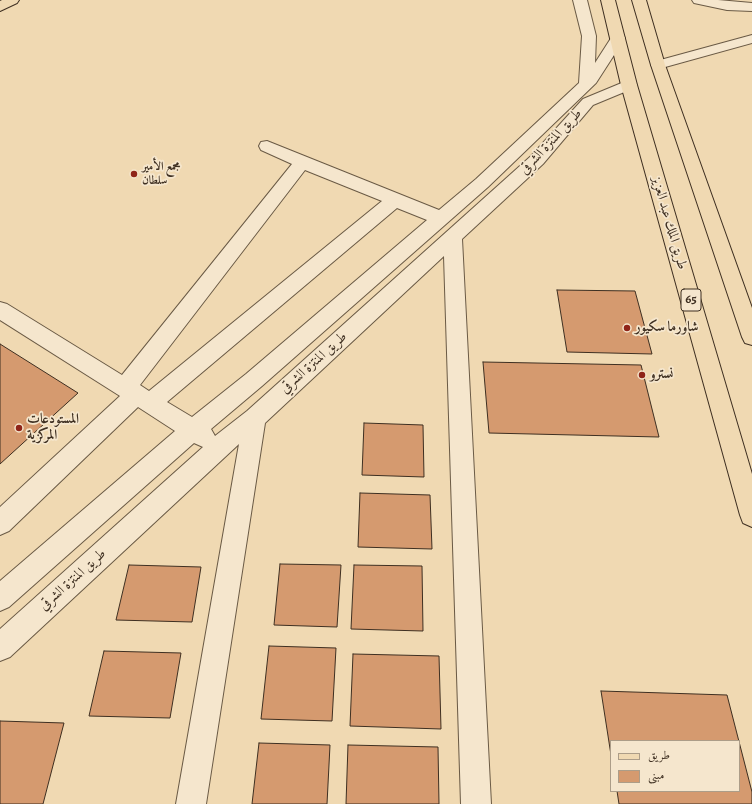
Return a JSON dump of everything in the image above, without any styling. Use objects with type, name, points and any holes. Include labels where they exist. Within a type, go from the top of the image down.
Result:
[{"type":"main road","points":[[0,7],[12,0]]},
{"type":"main road","name":"طريق الملك عبد العزيز","points":[[608,0],[630,85],[752,515]]},
{"type":"main road","points":[[639,0],[658,65],[752,337]]},
{"type":"street","points":[[580,0],[589,36],[586,85]]},
{"type":"street","points":[[699,0],[727,6],[752,7]]},
{"type":"street","points":[[0,598],[193,430],[447,228],[482,182],[591,80],[618,38]]},
{"type":"street","points":[[658,65],[752,39]]},
{"type":"street","name":"طريق المنتزة الشرقي","points":[[0,647],[219,446],[255,418],[447,228],[537,160],[588,102],[630,85]]},
{"type":"street","points":[[267,146],[395,200],[447,228]]},
{"type":"street","points":[[137,395],[302,162]]},
{"type":"street","points":[[0,523],[137,395],[395,200]]},
{"type":"street","points":[[447,228],[476,804]]},
{"type":"street","points":[[0,310],[219,446]]},
{"type":"street","points":[[191,804],[255,418]]},
{"type":"building","points":[[557,290],[635,291],[652,354],[567,352]]},
{"type":"building","name":"المستودعات المركزية","points":[[0,344],[78,393],[0,464]]},
{"type":"building","points":[[483,362],[641,365],[659,437],[489,433]]},
{"type":"building","points":[[364,423],[423,425],[424,477],[362,475]]},
{"type":"building","points":[[360,493],[430,495],[432,549],[358,547]]},
{"type":"building","points":[[280,564],[341,565],[337,627],[274,625]]},
{"type":"building","points":[[129,565],[201,567],[192,622],[116,620]]},
{"type":"building","points":[[354,565],[422,566],[423,631],[351,629]]},
{"type":"building","points":[[269,646],[336,648],[332,721],[261,719]]},
{"type":"building","points":[[104,651],[181,653],[170,718],[89,716]]},
{"type":"building","points":[[353,654],[439,656],[441,729],[350,726]]},
{"type":"building","points":[[601,691],[727,695],[739,740],[610,740],[610,749]]},
{"type":"building","points":[[0,721],[64,723],[43,804],[0,804]]},
{"type":"building","points":[[259,743],[330,745],[327,804],[252,804]]},
{"type":"building","points":[[348,745],[438,747],[439,804],[346,804]]},
{"type":"building","points":[[740,746],[752,792],[752,804],[619,804],[617,792],[740,792]]},
{"type":"place","name":"مجمع الأمير سلطان","points":[[134,174]]},
{"type":"place","name":"شاورما سكيور","points":[[627,328]]},
{"type":"place","name":"نسترو","points":[[642,375]]},
{"type":"place","name":"المستودعات المركزية","points":[[19,428]]}]
